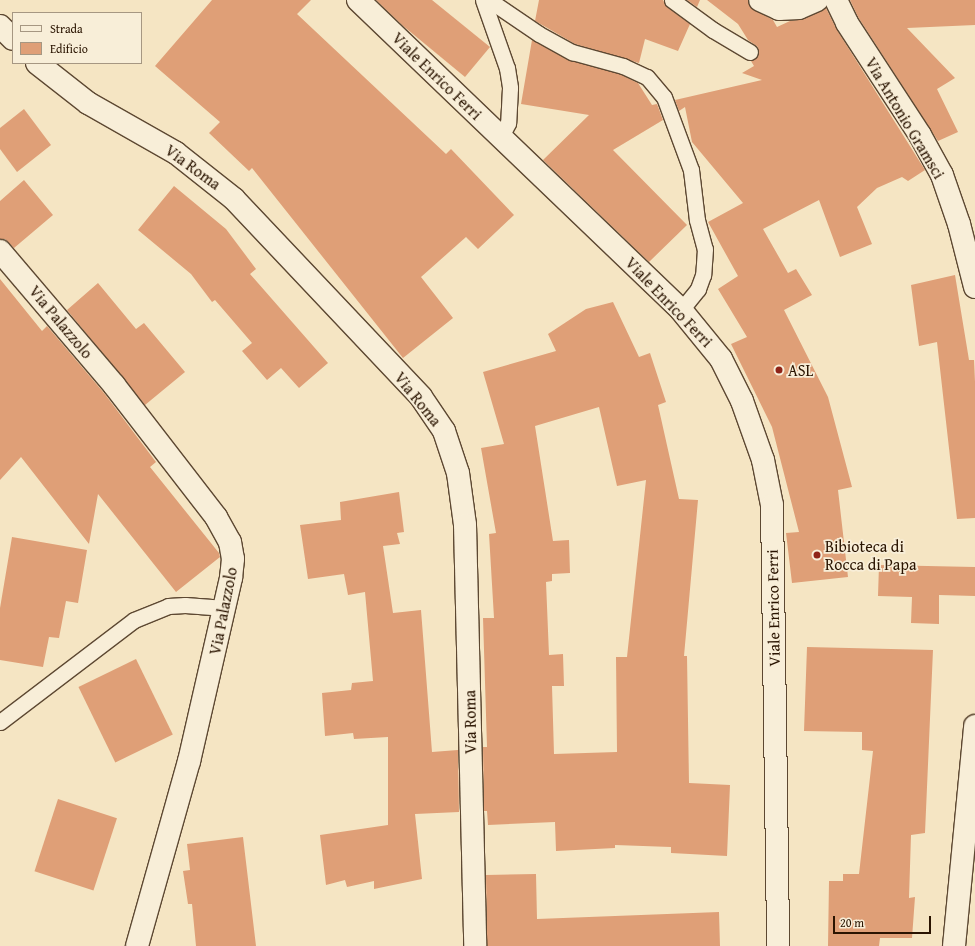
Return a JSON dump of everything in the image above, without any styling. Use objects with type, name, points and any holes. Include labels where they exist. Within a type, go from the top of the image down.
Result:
[{"type":"street","name":"Viale Enrico Ferri","points":[[358,0],[681,310],[710,343],[732,380],[763,460],[770,493],[778,946]]},
{"type":"street","points":[[760,0],[779,9],[799,8],[817,0]]},
{"type":"street","name":"Via Antonio Gramsci","points":[[836,0],[847,23],[920,135],[942,175],[961,231],[975,287]]},
{"type":"street","points":[[0,26],[12,38]]},
{"type":"street","name":"Via Roma","points":[[38,64],[88,103],[176,153],[234,199],[421,397],[444,431],[458,473],[465,526],[475,946]]},
{"type":"street","name":"Via Palazzolo","points":[[0,251],[114,385],[225,530],[230,542],[233,559],[225,608],[190,760],[137,946]]},
{"type":"street","points":[[954,946],[975,726]]},
{"type":"lane","points":[[483,0],[507,68],[510,88],[508,123],[501,137]]},
{"type":"lane","points":[[489,0],[539,34],[572,52],[623,66],[647,77],[664,97],[691,170],[697,220],[705,249],[703,275],[698,289],[681,310]]},
{"type":"lane","points":[[672,0],[713,30],[750,52]]},
{"type":"lane","points":[[0,722],[134,620],[168,606],[185,605],[225,608]]},
{"type":"building","points":[[212,0],[311,0],[297,14],[446,154],[451,149],[514,215],[478,249],[466,237],[421,277],[453,318],[403,358],[252,168],[249,171],[209,133],[220,122],[155,66]]},
{"type":"building","points":[[376,0],[432,0],[490,47],[465,77],[402,25]]},
{"type":"building","points":[[539,0],[663,0],[667,7],[690,24],[678,51],[645,39],[639,63],[575,44],[535,21]]},
{"type":"building","points":[[687,0],[700,0],[697,7]]},
{"type":"building","points":[[707,0],[748,0],[750,7],[773,20],[777,27],[790,21],[804,19],[826,8],[837,30],[925,170],[908,181],[902,177],[877,188],[857,207],[872,244],[840,257],[819,200],[763,229],[788,273],[796,269],[812,295],[784,310],[828,397],[852,487],[838,490],[848,577],[792,583],[786,533],[799,532],[772,427],[731,344],[747,337],[718,289],[738,276],[708,222],[743,203],[692,142],[685,107],[679,111],[675,100],[762,80],[742,73],[754,66],[751,61],[758,56],[758,47],[748,40],[738,24]]},
{"type":"building","points":[[850,0],[975,0],[975,25],[907,28],[955,78],[937,89],[958,132],[938,141],[858,17]]},
{"type":"building","points":[[532,40],[568,60],[620,74],[638,83],[652,105],[657,104],[663,120],[613,150],[687,225],[649,262],[543,160],[589,115],[521,104]]},
{"type":"building","points":[[24,109],[51,145],[17,172],[0,149],[0,128]]},
{"type":"building","points":[[24,180],[53,215],[14,248],[5,239],[0,239],[0,201]]},
{"type":"building","points":[[174,186],[226,229],[256,269],[250,274],[328,363],[299,388],[281,368],[267,380],[242,351],[252,343],[215,300],[212,302],[191,274],[138,230]]},
{"type":"building","points":[[955,275],[969,360],[974,360],[975,382],[975,518],[957,519],[937,342],[919,346],[911,285]]},
{"type":"building","points":[[0,279],[42,331],[47,326],[104,393],[156,462],[150,467],[219,553],[220,557],[176,592],[98,494],[89,544],[21,457],[0,480]]},
{"type":"building","points":[[98,283],[136,329],[144,323],[185,372],[145,405],[67,310]]},
{"type":"building","points":[[613,302],[639,357],[650,353],[666,402],[658,405],[679,499],[698,500],[684,656],[687,656],[689,783],[730,785],[727,856],[671,853],[671,847],[615,845],[615,848],[556,851],[555,822],[488,825],[487,811],[484,811],[483,747],[487,747],[483,618],[494,618],[489,534],[496,533],[481,448],[504,444],[483,372],[556,351],[548,334],[586,309]],"holes":[[[599,407],[617,486],[646,480],[627,657],[616,657],[617,752],[554,754],[552,686],[564,686],[563,654],[549,655],[546,582],[552,581],[552,574],[570,573],[569,540],[553,541],[535,426]]]},
{"type":"building","points":[[399,492],[404,532],[397,533],[400,544],[383,546],[393,613],[421,610],[432,752],[458,750],[459,812],[415,814],[422,879],[374,889],[374,881],[347,887],[345,880],[326,885],[320,835],[388,825],[388,737],[354,739],[353,733],[325,736],[322,693],[351,690],[352,683],[373,681],[365,592],[348,595],[344,574],[308,579],[300,525],[341,520],[340,502]]},
{"type":"building","points":[[12,537],[87,550],[78,603],[66,601],[59,638],[49,637],[43,667],[0,660],[0,608]]},
{"type":"building","points":[[879,565],[975,567],[975,596],[939,595],[939,624],[911,623],[912,597],[878,596]]},
{"type":"building","points":[[807,647],[933,650],[925,833],[911,835],[909,898],[915,897],[912,938],[880,938],[879,946],[828,946],[829,881],[843,881],[843,874],[859,874],[873,751],[862,750],[862,732],[804,731]]},
{"type":"building","points":[[136,659],[173,734],[115,763],[78,687]]},
{"type":"building","points":[[58,799],[117,818],[93,890],[35,871]]},
{"type":"building","points":[[243,837],[256,946],[196,946],[192,904],[188,904],[183,871],[190,870],[187,844]]},
{"type":"building","points":[[536,874],[537,919],[719,912],[720,946],[487,946],[486,875]]},
{"type":"place","name":"ASL","points":[[779,370]]},
{"type":"place","name":"Bibioteca di Rocca di Papa","points":[[817,555]]}]
